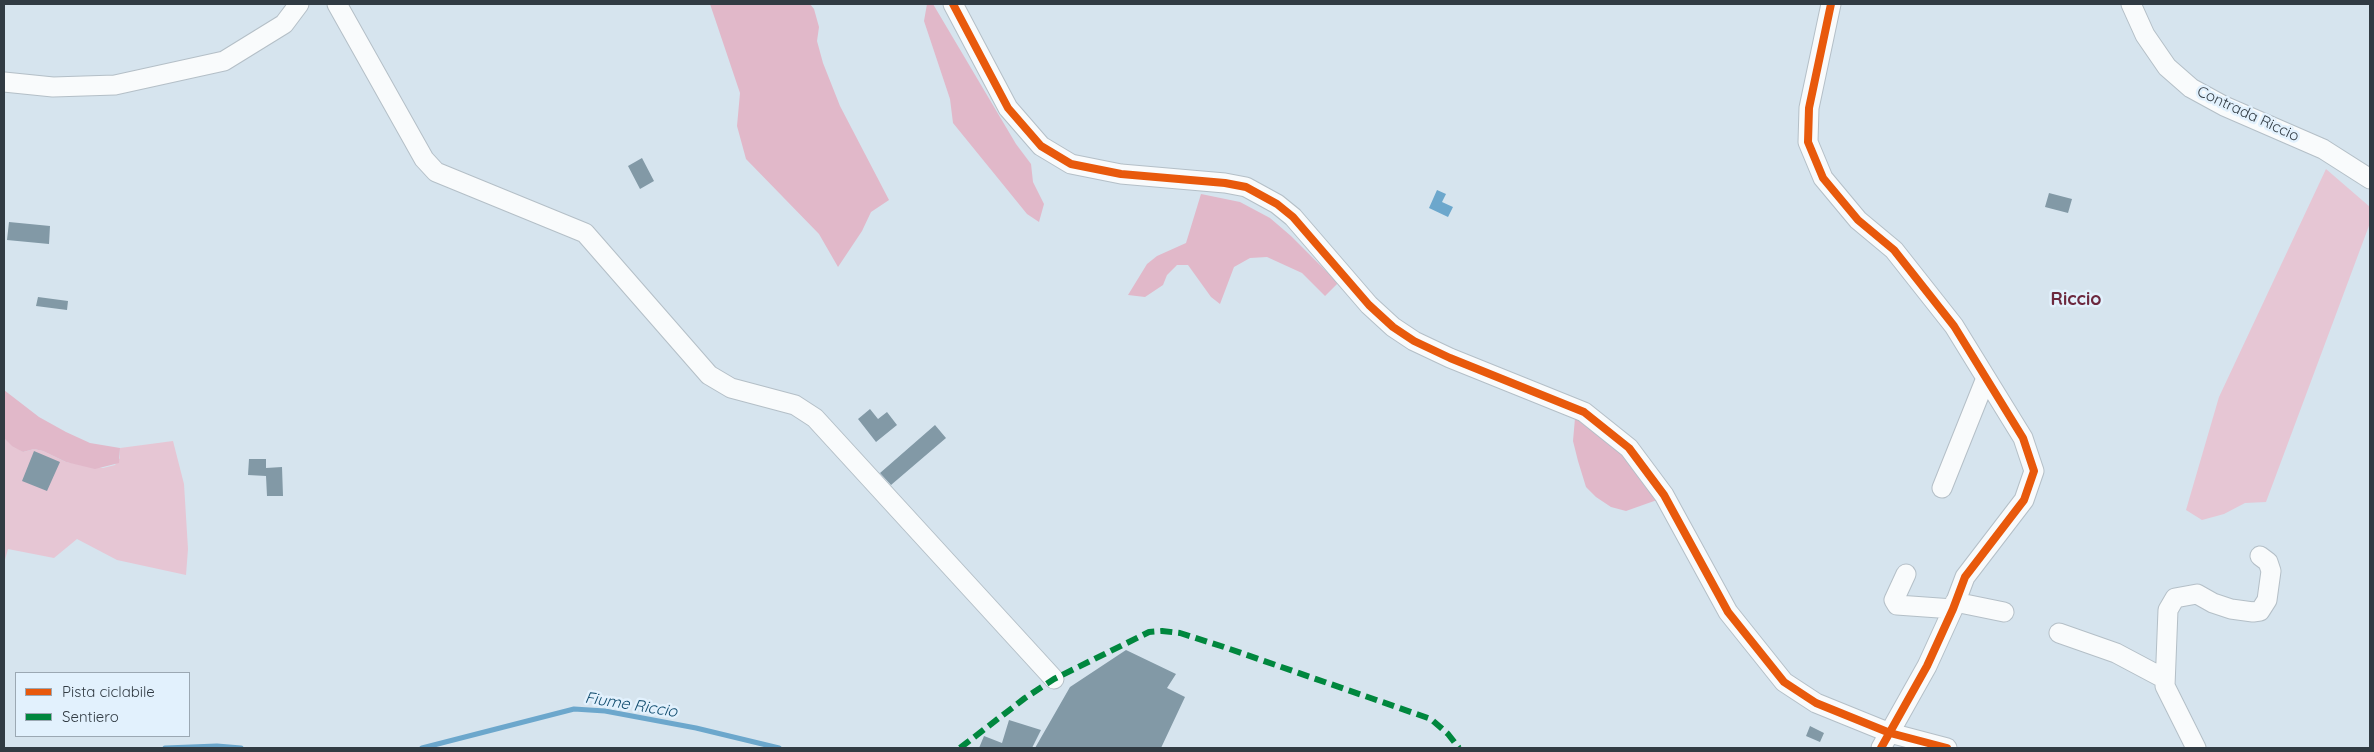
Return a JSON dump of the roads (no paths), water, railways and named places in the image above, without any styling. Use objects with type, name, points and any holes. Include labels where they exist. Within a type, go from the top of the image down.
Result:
[{"type":"street","points":[[4,82],[53,87],[115,85],[224,61],[284,24],[299,4]]},
{"type":"street","points":[[337,4],[424,158],[436,172],[585,233],[709,375],[731,388],[795,405],[815,418],[1054,679]]},
{"type":"street","points":[[953,4],[1008,108],[1040,146],[1071,164],[1121,174],[1225,183],[1246,187],[1278,204],[1293,217],[1369,305],[1393,327],[1414,341],[1450,358],[1584,412],[1629,448],[1664,495],[1728,612],[1784,682],[1816,703],[1886,741],[1947,748]]},
{"type":"street","points":[[1831,4],[1808,108],[1808,142],[1823,178],[1858,220],[1894,250],[1954,326],[2023,438],[2034,471],[2024,500],[1964,577],[1954,606],[1927,666],[1886,741]]},
{"type":"street","name":"Contrada Riccio","points":[[2131,4],[2145,35],[2167,67],[2191,88],[2224,106],[2323,149],[2370,179]]},
{"type":"street","points":[[1942,488],[1986,378]]},
{"type":"street","points":[[2196,748],[2164,686],[2168,610],[2175,598],[2197,594],[2213,603],[2231,609],[2260,611],[2267,600],[2271,571],[2268,562],[2260,556]]},
{"type":"street","points":[[1906,574],[1894,600],[1897,605],[1954,606],[2004,612]]},
{"type":"street","points":[[2058,633],[2116,653],[2165,678]]},
{"type":"water","points":[[1437,190],[1446,194],[1442,202],[1453,207],[1448,217],[1429,208]]},
{"type":"waterway","name":"Fiume Riccio","points":[[422,748],[574,709],[605,711],[696,728],[779,748]]},
{"type":"waterway","name":"Fiume Riccio","points":[[165,748],[217,746],[241,748]]},
{"type":"district","name":"Riccio","points":[[2076,300]]}]
